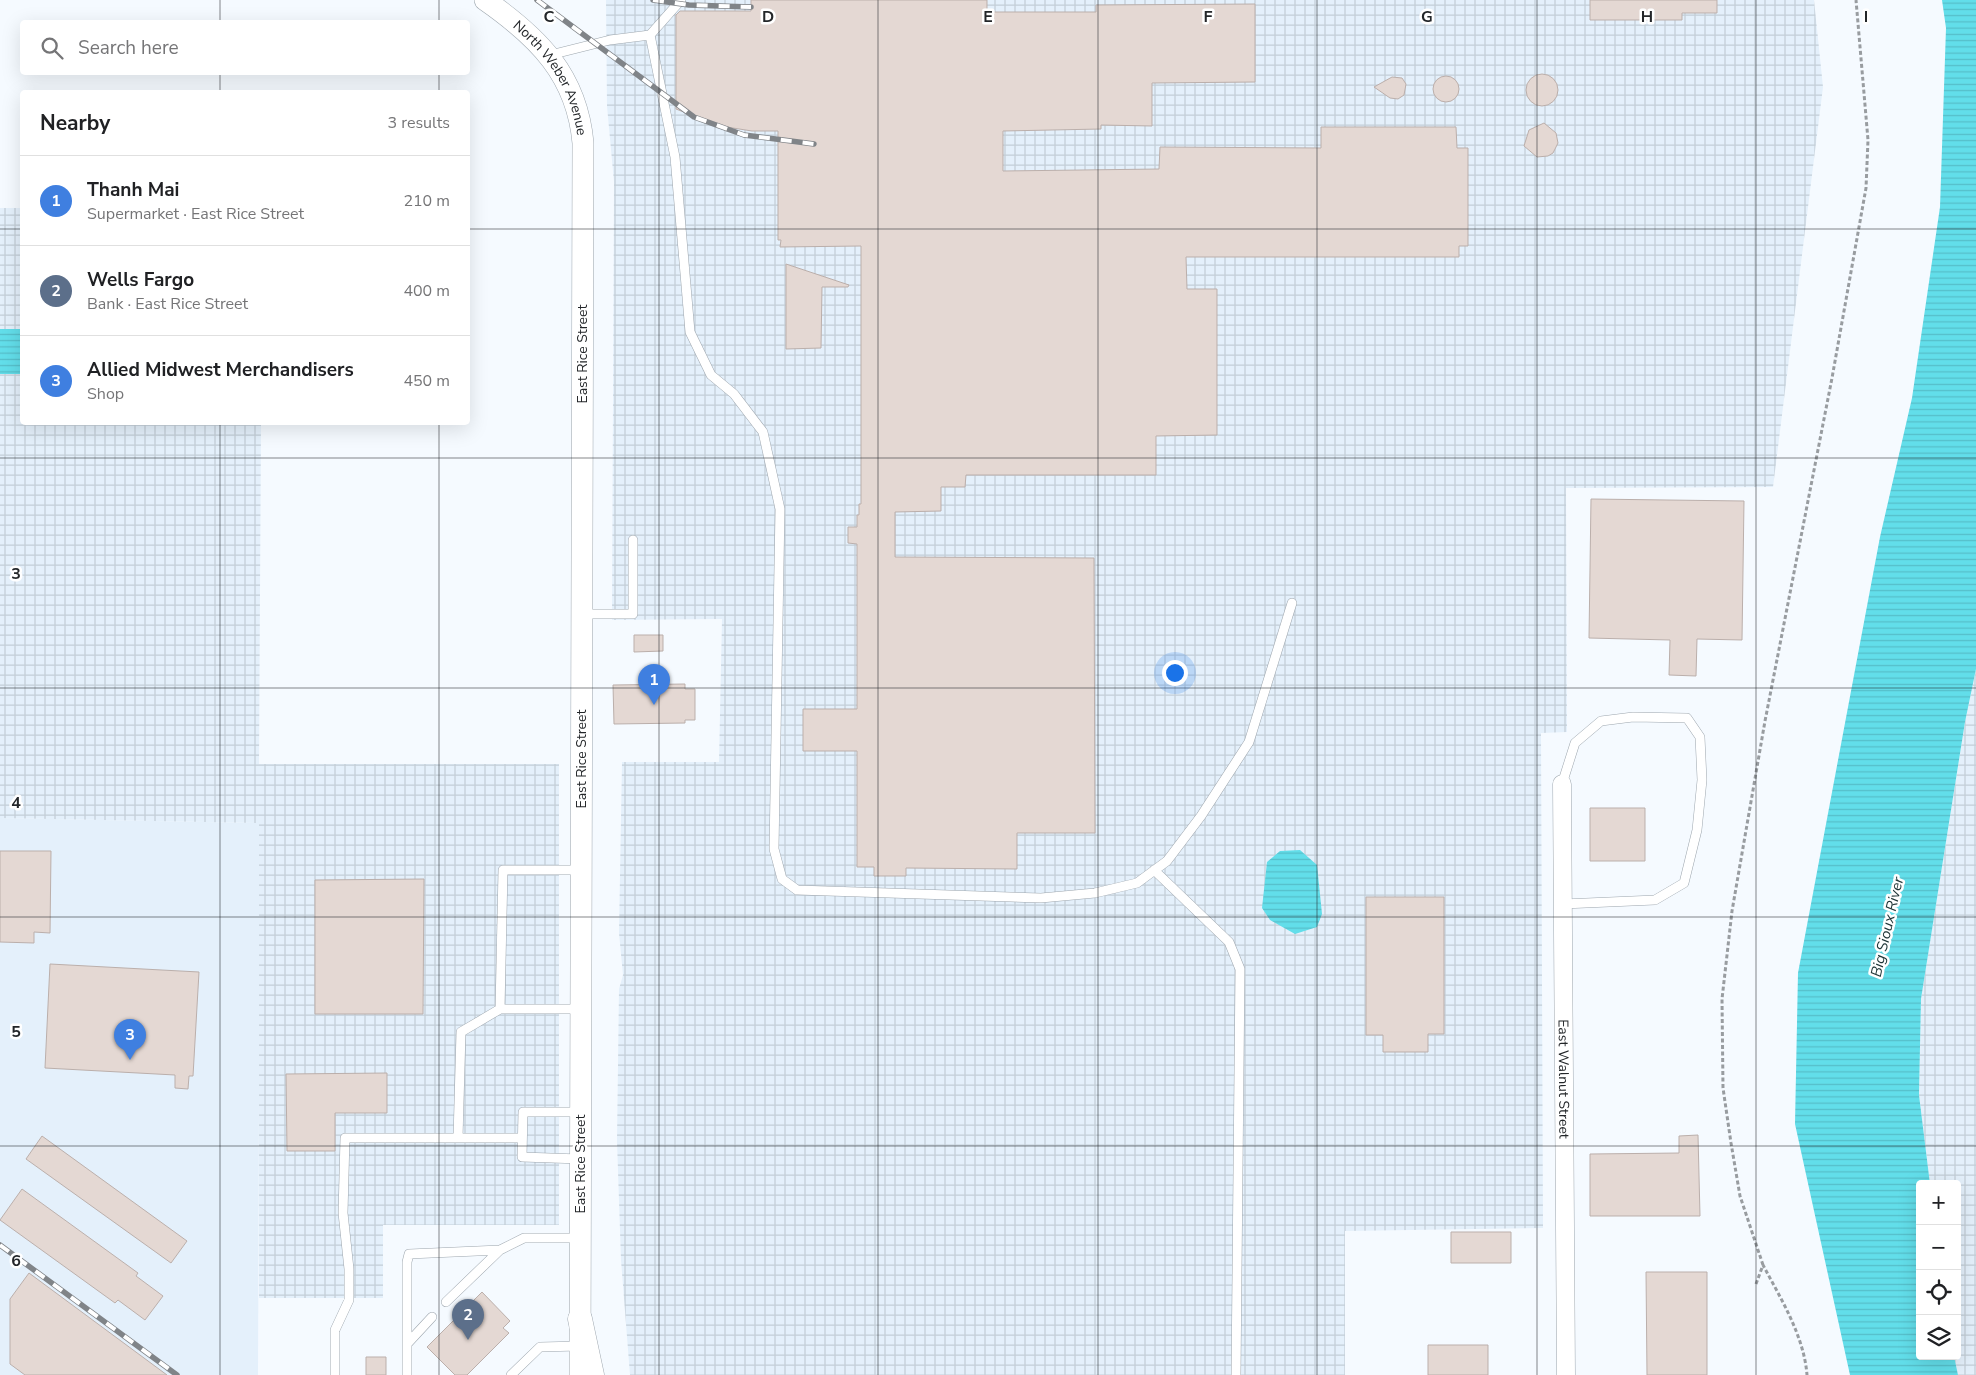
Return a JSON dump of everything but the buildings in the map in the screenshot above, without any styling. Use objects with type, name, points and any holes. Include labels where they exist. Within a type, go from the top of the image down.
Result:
[{"type":"main road","points":[[580,1319],[592,1375]]},
{"type":"street","name":"North Weber Avenue","points":[[485,0],[512,20],[550,55],[569,85],[576,104],[583,143]]},
{"type":"street","name":"East Rice Street","points":[[580,1375],[583,143]]},
{"type":"street","name":"East Walnut Street","points":[[1562,784],[1566,1375]]},
{"type":"lane","points":[[550,55],[610,40],[650,34],[681,0]]},
{"type":"lane","points":[[650,34],[675,157],[690,332],[711,375],[734,394],[763,432],[780,509],[773,790],[774,849],[782,879],[797,890],[1041,898],[1095,894],[1138,882],[1167,861],[1201,816],[1249,742],[1292,603]]},
{"type":"lane","points":[[581,614],[632,614],[633,540]]},
{"type":"lane","points":[[1562,784],[1575,743],[1601,721],[1633,717],[1686,718],[1700,738],[1702,780],[1698,830],[1684,882],[1656,900],[1563,904]]},
{"type":"lane","points":[[500,1009],[503,870],[581,870]]},
{"type":"lane","points":[[1154,870],[1229,942],[1240,969],[1236,1375]]},
{"type":"lane","points":[[458,1138],[461,1032],[500,1009],[580,1009]]},
{"type":"lane","points":[[580,1112],[523,1112],[522,1138],[522,1157],[580,1159]]},
{"type":"lane","points":[[335,1375],[335,1330],[349,1300],[349,1269],[343,1213],[345,1138],[522,1138]]},
{"type":"lane","points":[[446,1302],[500,1250],[524,1238],[580,1238]]},
{"type":"lane","points":[[407,1375],[407,1262],[409,1254],[500,1250]]},
{"type":"lane","points":[[407,1344],[432,1317]]},
{"type":"lane","points":[[511,1375],[540,1347],[580,1346]]},
{"type":"path","points":[[1807,1375],[1801,1344],[1785,1306],[1763,1265],[1740,1196],[1723,1088],[1722,999],[1732,911],[1765,721],[1865,197],[1869,166],[1868,140],[1856,0]]},
{"type":"path","points":[[1756,1284],[1763,1265]]},
{"type":"shaded area","points":[[606,0],[1814,0],[1823,87],[1773,487],[1566,488],[1567,732],[1541,733],[1543,1228],[1345,1231],[1345,1375],[630,1375],[621,1260],[617,1141],[619,989],[623,975],[619,933],[622,762],[719,762],[722,619],[612,620],[614,182],[607,106]]},
{"type":"shaded area","points":[[0,208],[20,208],[20,425],[261,425],[259,764],[559,764],[559,1225],[383,1225],[383,1298],[259,1298],[259,823],[0,818]]},
{"type":"shaded area","points":[[1976,669],[1976,1375],[1958,1375],[1955,1360],[1961,1360],[1961,1180],[1930,1180],[1919,1095],[1921,999],[1965,722]]},
{"type":"shaded area","points":[[0,818],[260,823],[258,1375],[0,1375]]},
{"type":"water","name":"Big Sioux River","points":[[1942,0],[1976,0],[1976,669],[1965,722],[1921,999],[1919,1095],[1930,1180],[1916,1180],[1916,1360],[1955,1360],[1958,1375],[1850,1375],[1795,1124],[1798,973],[1880,537],[1912,398],[1940,207],[1946,28]]},
{"type":"water","points":[[0,329],[20,329],[20,374],[0,374]]},
{"type":"water","points":[[1300,850],[1317,865],[1322,914],[1317,927],[1295,934],[1270,920],[1262,908],[1267,862],[1280,851]]},
{"type":"railway","points":[[537,0],[694,117],[744,135],[814,144]]},
{"type":"railway","points":[[653,0],[689,5],[751,7]]},
{"type":"railway","points":[[0,1245],[177,1375]]},
{"type":"place","name":"Thanh Mai","points":[[654,705]]},
{"type":"place","name":"Allied Midwest Merchandisers","points":[[130,1060]]},
{"type":"place","name":"Wells Fargo","points":[[468,1340]]}]
